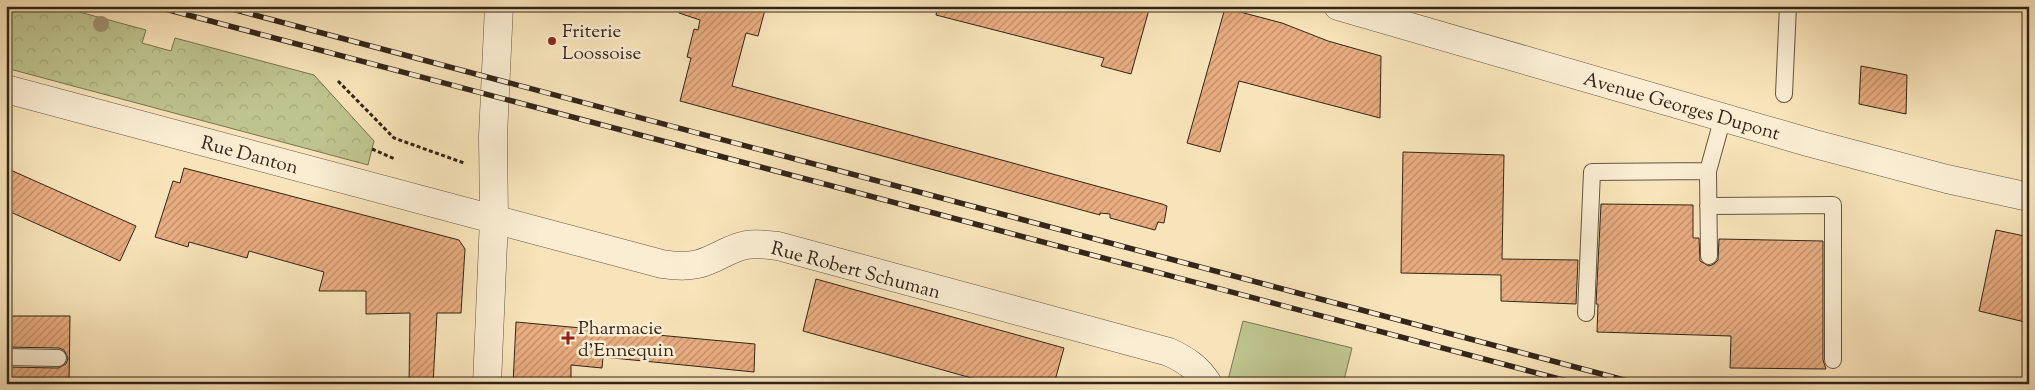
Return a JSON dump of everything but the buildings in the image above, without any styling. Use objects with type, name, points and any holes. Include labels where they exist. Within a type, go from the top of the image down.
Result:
[{"type":"street","points":[[487,384],[494,218],[493,136],[499,6]]},
{"type":"street","name":"Avenue Georges Dupont","points":[[1338,6],[1723,117],[1947,179],[2029,197]]},
{"type":"street","name":"Rue Danton","points":[[6,89],[494,218]]},
{"type":"street","name":"Rue Robert Schuman","points":[[494,218],[662,264],[681,267],[700,264],[746,245],[763,244],[778,246],[1169,352],[1197,369],[1208,384]]},
{"type":"lane","points":[[1784,94],[1788,6]]},
{"type":"lane","points":[[1708,256],[1708,171],[1723,117]]},
{"type":"lane","points":[[1586,313],[1592,172],[1708,171]]},
{"type":"lane","points":[[1708,206],[1832,205],[1833,360]]},
{"type":"lane","points":[[6,357],[58,358]]},
{"type":"path","points":[[338,81],[394,138],[494,177]]},
{"type":"green space","points":[[6,6],[57,6],[146,30],[142,43],[171,51],[175,38],[314,75],[374,141],[368,165],[6,68]]},
{"type":"green space","points":[[1243,321],[1352,348],[1343,384],[1247,384],[1228,380]]},
{"type":"railway","points":[[154,6],[1578,384]]},
{"type":"railway","points":[[221,6],[1639,384]]},
{"type":"place","name":"Friterie Loossoise","points":[[552,41]]},
{"type":"place","name":"Pharmacie d'Ennequin","points":[[568,338]]}]
